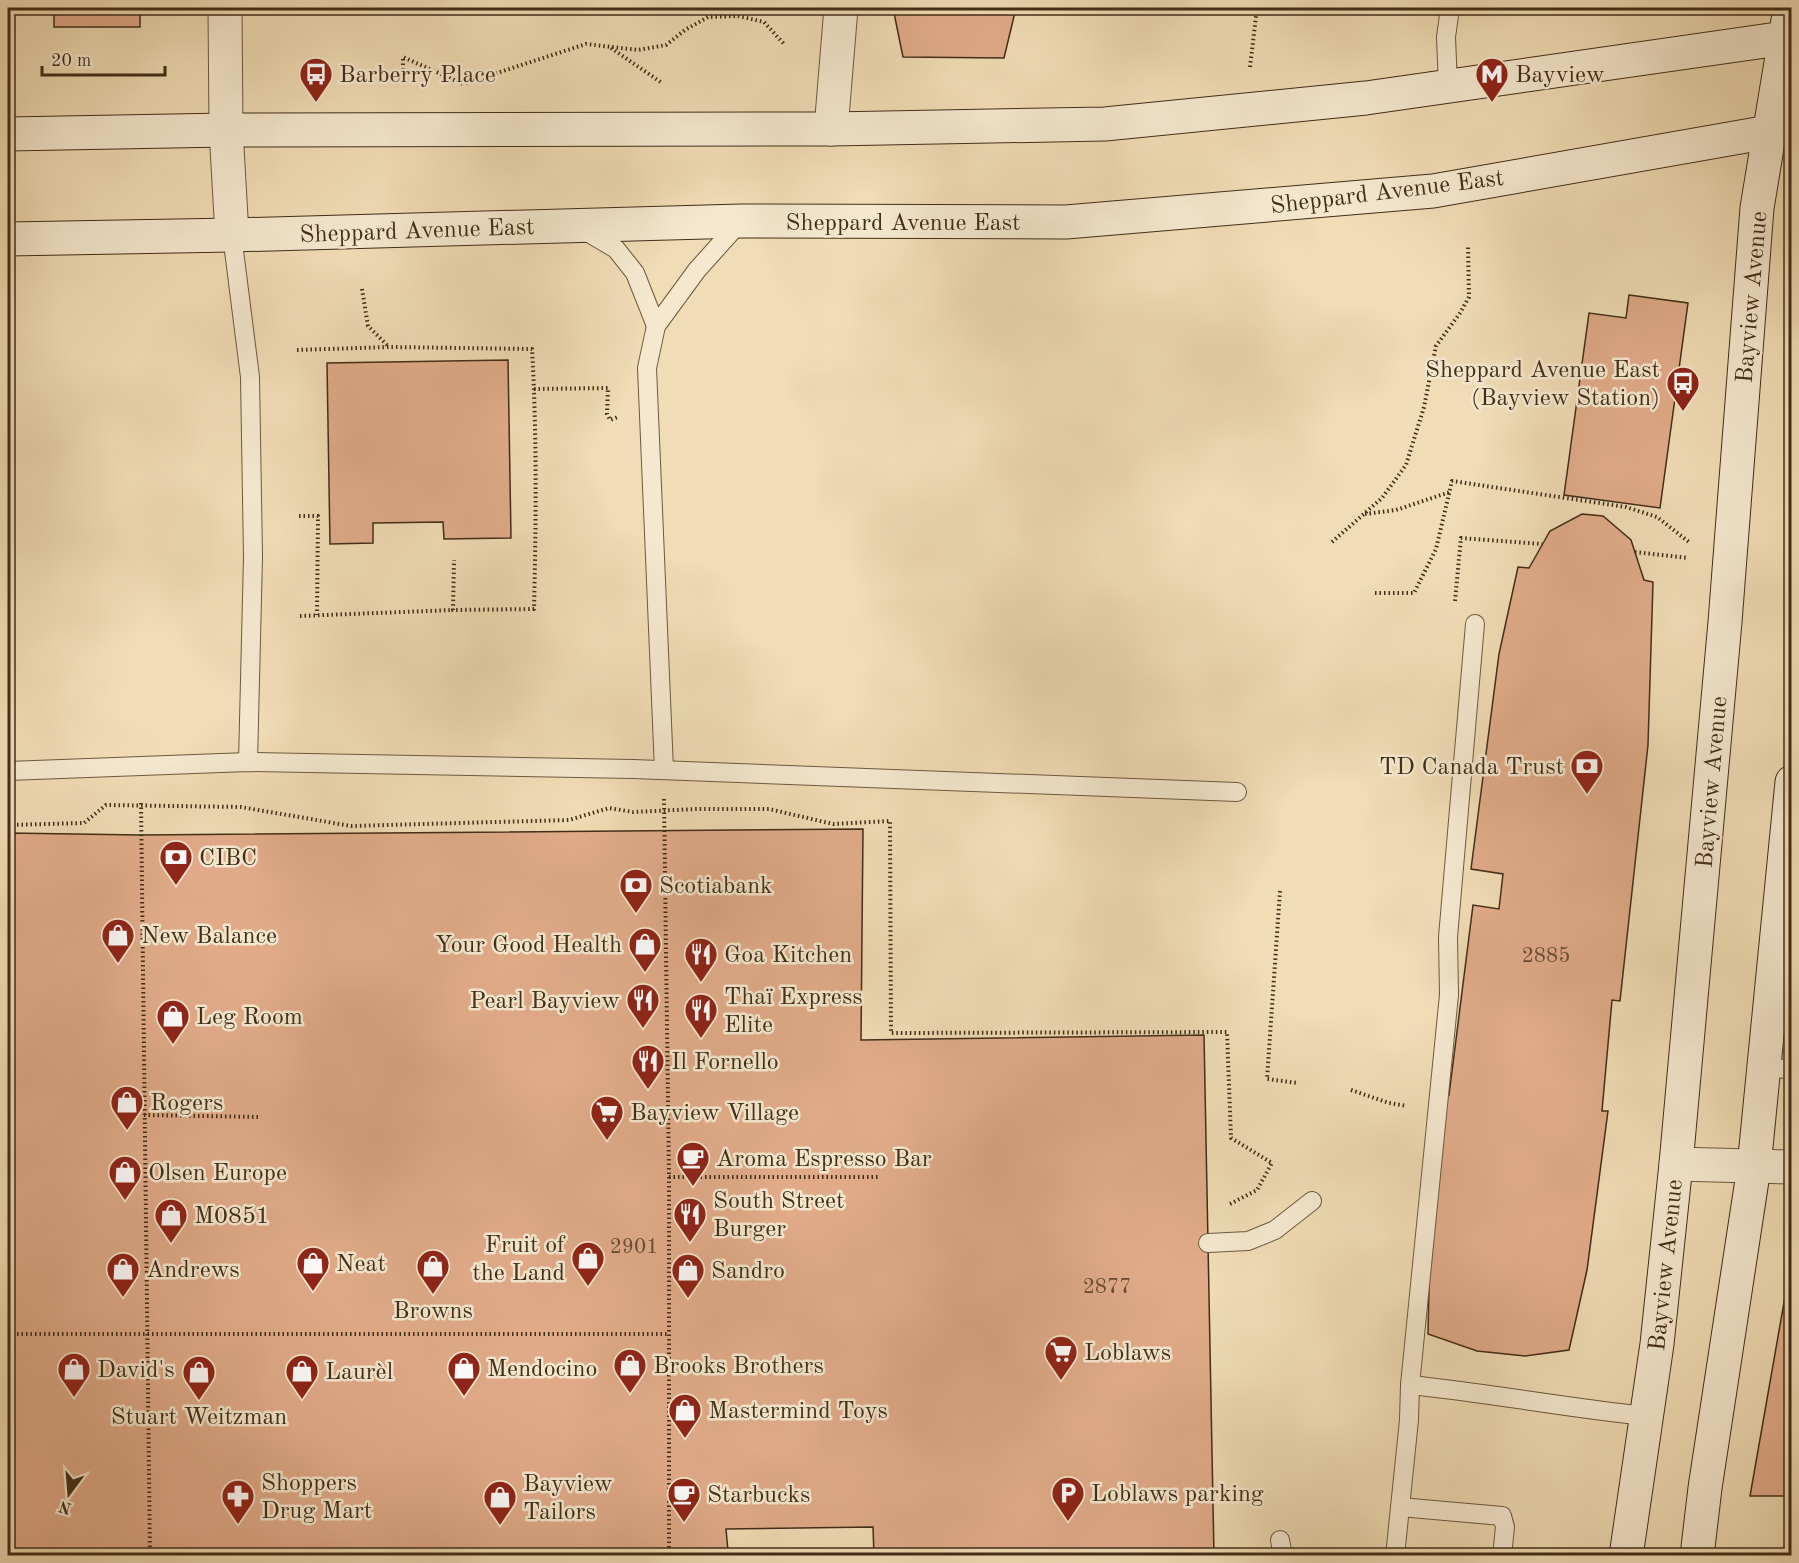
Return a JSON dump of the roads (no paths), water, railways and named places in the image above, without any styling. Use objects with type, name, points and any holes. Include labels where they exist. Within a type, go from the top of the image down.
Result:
[{"type":"main road","points":[[225,8],[226,130],[232,235]]},
{"type":"main road","points":[[831,129],[841,8]]},
{"type":"main road","points":[[8,134],[226,130],[831,129],[1105,124],[1366,98],[1789,27]]},
{"type":"main road","name":"Bayview Avenue","points":[[1626,1556],[1657,1344],[1676,1164],[1725,622],[1757,208],[1780,130],[1789,27]]},
{"type":"main road","name":"Sheppard Avenue East","points":[[8,239],[741,222],[1066,222],[1433,191],[1780,130]]},
{"type":"main road","points":[[1696,1556],[1754,1167],[1777,1069],[1791,782]]},
{"type":"main road","points":[[1676,1164],[1791,1167]]},
{"type":"main road","points":[[1632,1514],[1641,1556]]},
{"type":"lane","points":[[1448,86],[1446,37],[1450,8]]},
{"type":"lane","points":[[664,770],[646,368],[656,326],[697,270],[741,222]]},
{"type":"lane","points":[[575,226],[615,249],[635,273],[656,326]]},
{"type":"lane","points":[[232,235],[250,377],[253,556],[248,762]]},
{"type":"lane","points":[[1395,1556],[1449,994],[1448,937],[1475,624]]},
{"type":"lane","points":[[8,771],[248,762],[664,770],[1237,792]]},
{"type":"lane","points":[[1208,1243],[1248,1241],[1275,1230],[1312,1201]]},
{"type":"lane","points":[[1410,1385],[1646,1416]]},
{"type":"lane","points":[[1400,1507],[1502,1516],[1505,1527],[1502,1556]]},
{"type":"place","name":"Barberry Place","points":[[316,103]]},
{"type":"place","name":"Bayview","points":[[1492,103]]},
{"type":"place","name":"Sheppard Avenue East (Bayview Station)","points":[[1683,412]]},
{"type":"place","name":"TD Canada Trust","points":[[1587,795]]},
{"type":"place","name":"CIBC","points":[[176,886]]},
{"type":"place","name":"Scotiabank","points":[[636,914]]},
{"type":"place","name":"New Balance","points":[[118,964]]},
{"type":"place","name":"Your Good Health","points":[[645,973]]},
{"type":"place","name":"Goa Kitchen","points":[[701,983]]},
{"type":"place","name":"Pearl Bayview","points":[[643,1029]]},
{"type":"place","name":"Thaï Express Elite","points":[[701,1039]]},
{"type":"place","name":"Leg Room","points":[[173,1045]]},
{"type":"place","name":"Il Fornello","points":[[648,1090]]},
{"type":"place","name":"Rogers","points":[[127,1131]]},
{"type":"place","name":"Bayview Village","points":[[607,1141]]},
{"type":"place","name":"Aroma Espresso Bar","points":[[693,1187]]},
{"type":"place","name":"Olsen Europe","points":[[125,1201]]},
{"type":"place","name":"South Street Burger","points":[[690,1243]]},
{"type":"place","name":"M0851","points":[[171,1244]]},
{"type":"place","name":"Fruit of the Land","points":[[588,1287]]},
{"type":"place","name":"Neat","points":[[313,1292]]},
{"type":"place","name":"Browns","points":[[433,1295]]},
{"type":"place","name":"Andrews","points":[[123,1298]]},
{"type":"place","name":"Sandro","points":[[688,1299]]},
{"type":"place","name":"Loblaws","points":[[1061,1381]]},
{"type":"place","name":"Brooks Brothers","points":[[630,1394]]},
{"type":"place","name":"Mendocino","points":[[464,1397]]},
{"type":"place","name":"David's","points":[[74,1398]]},
{"type":"place","name":"Laurèl","points":[[302,1400]]},
{"type":"place","name":"Stuart Weitzman","points":[[199,1401]]},
{"type":"place","name":"Mastermind Toys","points":[[685,1439]]},
{"type":"place","name":"Loblaws parking","points":[[1068,1522]]},
{"type":"place","name":"Starbucks","points":[[684,1523]]},
{"type":"place","name":"Shoppers Drug Mart","points":[[238,1525]]},
{"type":"place","name":"Bayview Tailors","points":[[500,1526]]}]
